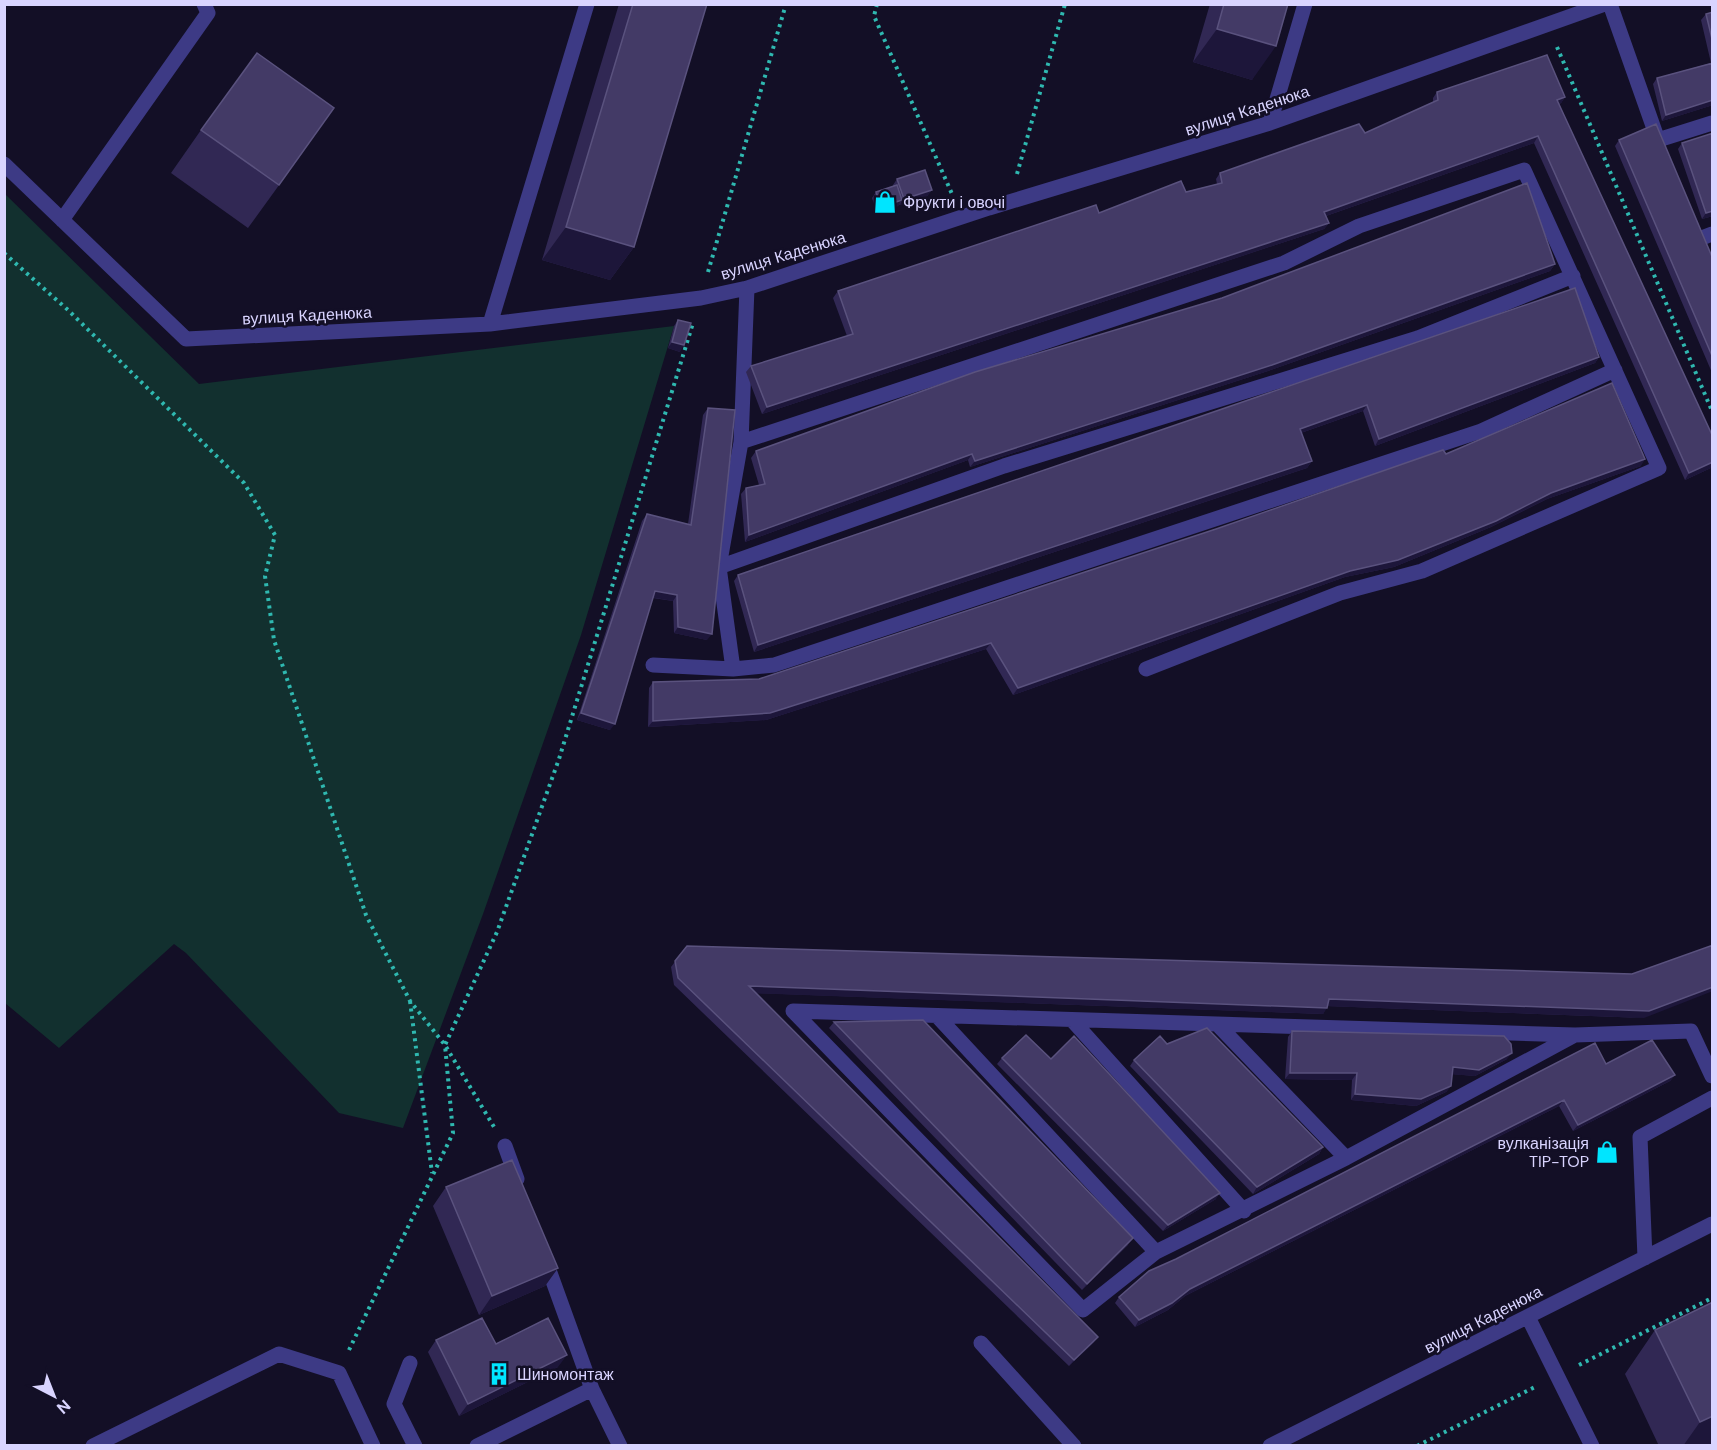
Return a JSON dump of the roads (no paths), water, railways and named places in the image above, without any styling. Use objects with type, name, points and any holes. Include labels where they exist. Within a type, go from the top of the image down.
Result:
[{"type":"street","points":[[62,220],[207,13],[204,4]]},
{"type":"street","points":[[490,324],[587,4]]},
{"type":"street","points":[[1270,123],[1305,4]]},
{"type":"street","points":[[1608,4],[1667,162]]},
{"type":"street","name":"вулиця Каденюка","points":[[4,165],[186,339],[490,324],[701,298],[747,288],[1009,202],[1270,123],[1608,4]]},
{"type":"street","points":[[1658,140],[1713,123]]},
{"type":"street","points":[[741,442],[1284,263],[1359,226],[1524,170],[1659,468],[1422,571],[1340,593],[1146,669]]},
{"type":"street","points":[[1702,234],[1708,257]]},
{"type":"street","points":[[719,567],[1004,466],[1418,338],[1573,276]]},
{"type":"street","points":[[733,669],[719,567],[741,442],[747,288]]},
{"type":"street","points":[[653,665],[733,669],[774,665],[1481,431],[1615,370]]},
{"type":"street","points":[[1575,1035],[1244,1211],[1156,1252],[1083,1310],[793,1011],[1575,1035],[1691,1031],[1713,1076]]},
{"type":"street","points":[[937,1016],[1156,1252]]},
{"type":"street","points":[[1072,1020],[1244,1211]]},
{"type":"street","points":[[1218,1024],[1346,1158]]},
{"type":"street","points":[[1645,1258],[1640,1137],[1713,1098]]},
{"type":"street","points":[[505,1146],[521,1190]]},
{"type":"street","name":"вулиця Каденюка","points":[[1270,1446],[1713,1224]]},
{"type":"street","points":[[540,1245],[592,1389],[620,1446]]},
{"type":"street","points":[[1528,1317],[1592,1446]]},
{"type":"street","points":[[981,1343],[1074,1446]]},
{"type":"street","points":[[93,1446],[279,1354],[339,1373],[373,1446]]},
{"type":"street","points":[[410,1363],[394,1404],[415,1446]]},
{"type":"street","points":[[477,1446],[592,1389]]},
{"type":"place","name":"Фрукти і овочі","points":[[885,202]]},
{"type":"place","name":"вулканізація TIP-TOP","points":[[1607,1152]]},
{"type":"place","name":"Шиномонтаж","points":[[499,1374]]}]
